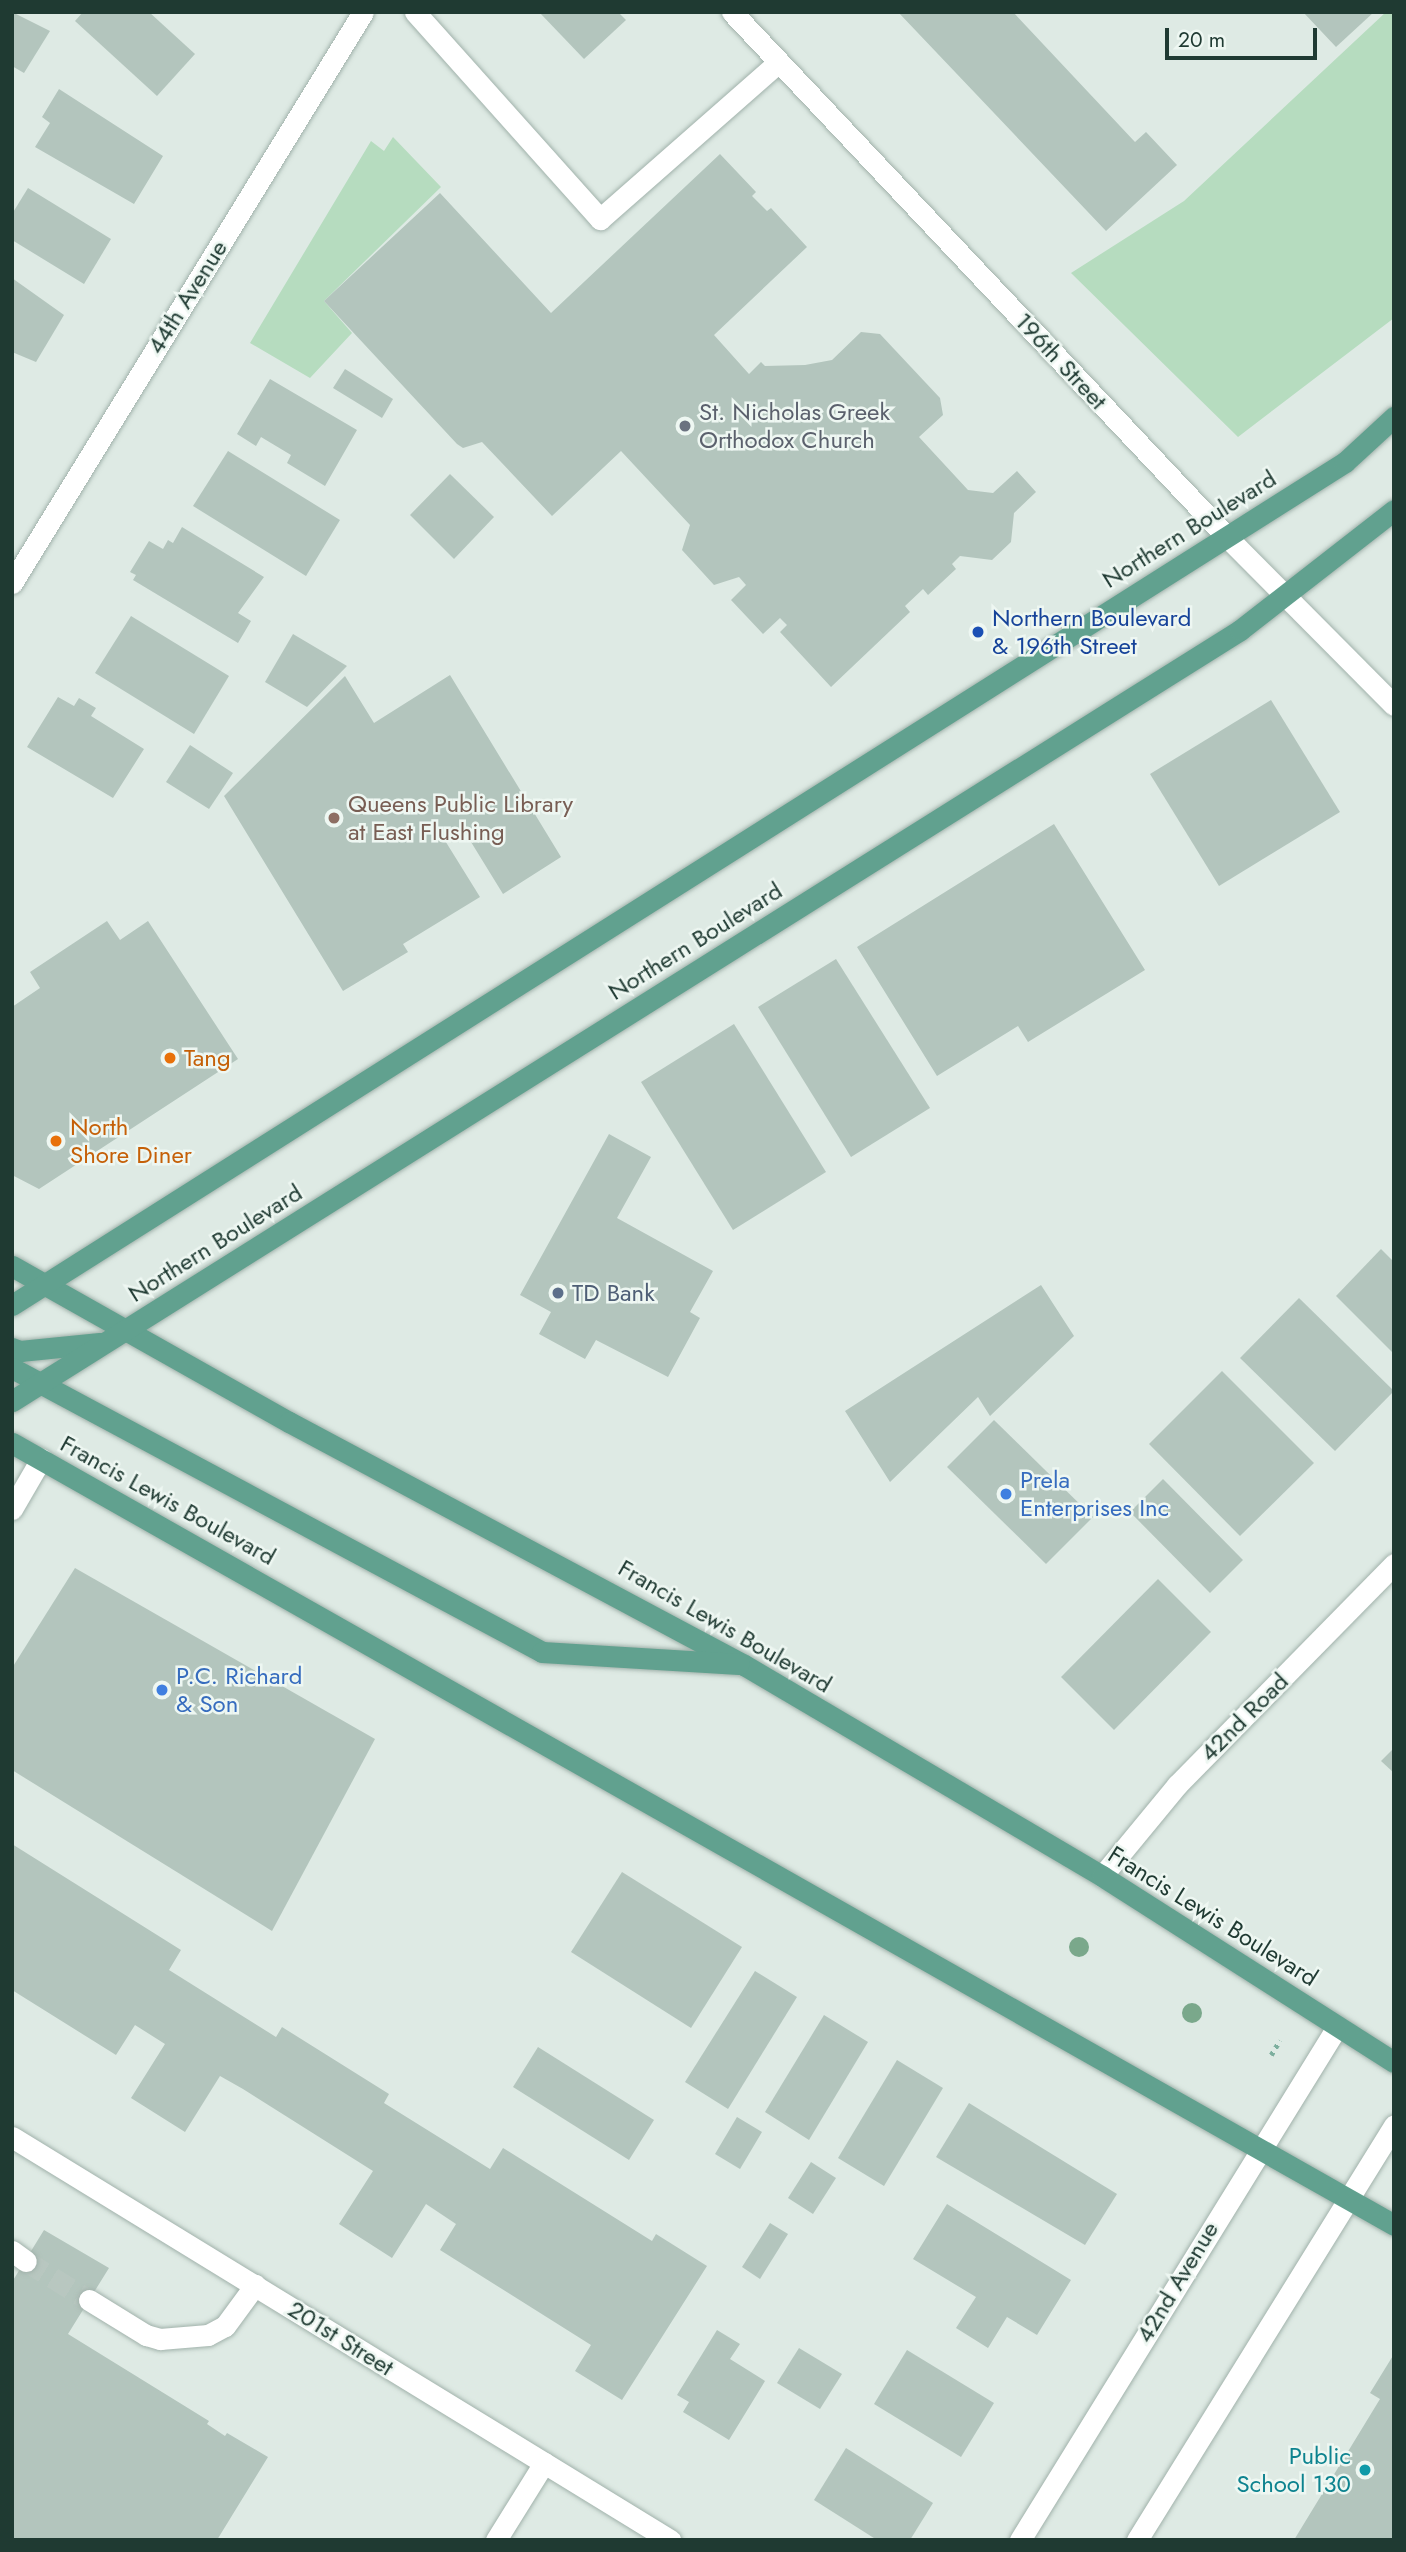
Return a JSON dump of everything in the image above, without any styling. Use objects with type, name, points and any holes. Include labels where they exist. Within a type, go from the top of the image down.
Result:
[{"type":"main road","name":"Northern Boulevard","points":[[12,1305],[1345,462],[1394,417]]},
{"type":"main road","name":"Northern Boulevard","points":[[12,1401],[1240,630],[1394,510]]},
{"type":"main road","name":"Francis Lewis Boulevard","points":[[12,1266],[744,1665],[1102,1876],[1394,2062]]},
{"type":"main road","points":[[12,1348],[20,1351],[106,1342]]},
{"type":"main road","points":[[12,1368],[542,1652],[744,1665]]},
{"type":"main road","name":"Francis Lewis Boulevard","points":[[12,1443],[1394,2225]]},
{"type":"street","name":"44th Avenue","points":[[12,583],[363,12]]},
{"type":"street","points":[[415,12],[600,219],[779,62]]},
{"type":"street","name":"196th Street","points":[[732,12],[1226,536],[1394,705]]},
{"type":"street","points":[[12,1509],[41,1459]]},
{"type":"street","name":"42nd Road","points":[[1102,1876],[1177,1785],[1394,1564]]},
{"type":"street","name":"42nd Avenue","points":[[1020,2540],[1337,2026]]},
{"type":"street","points":[[1137,2540],[1394,2125]]},
{"type":"street","name":"201st Street","points":[[12,2137],[670,2540]]},
{"type":"street","points":[[89,2300],[146,2335],[160,2339],[208,2335],[225,2326],[255,2285]]},
{"type":"street","points":[[496,2540],[544,2463]]},
{"type":"green space","points":[[1386,12],[1394,12],[1394,318],[1238,437],[1071,273],[1184,201]]},
{"type":"green space","points":[[393,137],[441,187],[324,301],[352,333],[310,378],[250,343],[371,141],[384,151]]},
{"type":"building","points":[[12,12],[50,31],[24,73],[12,66]]},
{"type":"building","points":[[83,12],[149,12],[195,54],[157,96],[75,21]]},
{"type":"building","points":[[539,12],[618,12],[626,20],[584,59]]},
{"type":"building","points":[[898,12],[1013,12],[1135,142],[1146,132],[1177,165],[1106,231]]},
{"type":"building","points":[[1303,12],[1374,12],[1336,47]]},
{"type":"building","points":[[59,89],[163,156],[134,204],[35,147],[50,123],[42,117]]},
{"type":"building","name":"St. Nicholas Greek Orthodox Church","points":[[720,154],[756,192],[752,196],[767,211],[771,208],[807,247],[714,335],[749,374],[761,362],[765,366],[805,365],[832,360],[861,332],[880,334],[940,398],[943,415],[919,437],[968,490],[993,493],[1017,471],[1036,492],[1014,513],[1011,542],[992,560],[960,556],[952,564],[956,569],[928,595],[923,589],[905,606],[910,612],[831,687],[780,632],[787,625],[780,618],[763,634],[731,600],[746,585],[739,577],[714,585],[682,550],[690,525],[621,451],[552,516],[482,442],[463,448],[457,444],[324,301],[440,193],[551,313]]},
{"type":"building","points":[[28,188],[111,239],[84,284],[12,240],[12,214]]},
{"type":"building","points":[[12,278],[64,315],[36,362],[12,352]]},
{"type":"building","points":[[345,369],[393,399],[382,418],[333,388]]},
{"type":"building","points":[[270,379],[357,430],[325,486],[287,463],[291,455],[261,437],[256,446],[237,434]]},
{"type":"building","points":[[228,451],[340,520],[306,576],[193,506]]},
{"type":"building","points":[[450,474],[494,517],[454,559],[410,515]]},
{"type":"building","points":[[182,527],[264,577],[238,613],[251,621],[238,643],[133,580],[136,575],[130,572],[149,541],[163,549],[168,540],[173,543]]},
{"type":"building","points":[[131,616],[229,676],[194,734],[95,673]]},
{"type":"building","points":[[293,634],[347,666],[307,707],[265,682]]},
{"type":"building","name":"Queens Public Library at East Flushing","points":[[450,675],[561,857],[503,894],[463,829],[444,839],[480,897],[403,944],[408,952],[343,991],[224,796],[345,676],[374,723]]},
{"type":"building","points":[[58,697],[74,706],[79,698],[96,708],[91,716],[144,749],[113,798],[27,747]]},
{"type":"building","points":[[1271,700],[1340,812],[1219,886],[1150,774]]},
{"type":"building","points":[[190,745],[233,773],[209,809],[166,782]]},
{"type":"building","points":[[1054,824],[1145,970],[1028,1042],[1018,1026],[937,1076],[857,947]]},
{"type":"building","points":[[107,921],[120,940],[148,921],[238,1059],[39,1189],[12,1175],[12,1007],[40,988],[30,972]]},
{"type":"building","points":[[836,959],[930,1108],[851,1157],[758,1007]]},
{"type":"building","points":[[734,1024],[826,1172],[733,1230],[641,1082]]},
{"type":"building","points":[[609,1134],[651,1157],[617,1218],[713,1271],[690,1312],[700,1318],[668,1377],[596,1340],[585,1359],[539,1334],[551,1312],[520,1295]]},
{"type":"building","points":[[1381,1249],[1394,1262],[1394,1354],[1336,1296]]},
{"type":"building","points":[[1041,1285],[1074,1336],[990,1416],[978,1397],[890,1482],[845,1411]]},
{"type":"building","points":[[1299,1298],[1394,1391],[1335,1451],[1240,1358]]},
{"type":"building","points":[[1222,1371],[1314,1463],[1240,1536],[1149,1444]]},
{"type":"building","points":[[994,1420],[1093,1517],[1046,1564],[947,1467]]},
{"type":"building","points":[[1163,1479],[1243,1560],[1210,1593],[1130,1512]]},
{"type":"building","points":[[75,1568],[375,1739],[272,1931],[12,1770],[12,1668]]},
{"type":"building","points":[[1158,1579],[1211,1632],[1114,1730],[1061,1677]]},
{"type":"building","points":[[1394,1748],[1394,1773],[1381,1761]]},
{"type":"building","points":[[12,1844],[181,1950],[169,1970],[276,2037],[282,2027],[389,2094],[384,2103],[490,2169],[503,2148],[652,2241],[656,2234],[707,2266],[622,2400],[575,2371],[591,2345],[440,2250],[456,2224],[426,2204],[392,2258],[339,2224],[373,2171],[220,2076],[185,2132],[131,2098],[165,2044],[135,2025],[116,2055],[12,1990]]},
{"type":"building","points":[[622,1872],[742,1947],[691,2028],[571,1952]]},
{"type":"building","points":[[755,1971],[797,1997],[728,2109],[685,2082]]},
{"type":"building","points":[[824,2015],[868,2042],[809,2140],[765,2112]]},
{"type":"building","points":[[538,2047],[654,2120],[629,2160],[513,2087]]},
{"type":"building","points":[[897,2060],[943,2088],[884,2186],[838,2158]]},
{"type":"building","points":[[969,2103],[1117,2194],[1085,2245],[936,2157]]},
{"type":"building","points":[[737,2117],[762,2132],[740,2169],[715,2154]]},
{"type":"building","points":[[811,2162],[836,2178],[813,2214],[788,2198]]},
{"type":"building","points":[[947,2204],[1071,2280],[1037,2335],[1007,2317],[988,2348],[956,2328],[976,2297],[913,2259]]},
{"type":"building","points":[[770,2223],[788,2234],[760,2279],[742,2267]]},
{"type":"building","points":[[44,2230],[109,2268],[68,2334],[209,2421],[207,2424],[225,2436],[227,2433],[268,2457],[217,2540],[12,2540],[12,2282]]},
{"type":"building","points":[[717,2330],[740,2344],[730,2359],[765,2381],[729,2440],[683,2412],[689,2402],[677,2395]]},
{"type":"building","points":[[799,2348],[842,2374],[820,2409],[777,2383]]},
{"type":"building","points":[[907,2350],[994,2403],[961,2457],[874,2404]]},
{"type":"building","name":"Public School 130","points":[[1394,2354],[1394,2540],[1294,2540],[1380,2399],[1370,2393]]},
{"type":"building","points":[[846,2448],[933,2503],[910,2540],[877,2540],[814,2500]]},
{"type":"tunnel","points":[[26,2261],[89,2300]]},
{"type":"place","name":"St. Nicholas Greek Orthodox Church","points":[[685,426]]},
{"type":"place","name":"Northern Boulevard & 196th Street","points":[[978,632]]},
{"type":"place","name":"Queens Public Library at East Flushing","points":[[334,818]]},
{"type":"place","name":"Tang","points":[[170,1058]]},
{"type":"place","name":"North Shore Diner","points":[[56,1141]]},
{"type":"place","name":"TD Bank","points":[[558,1293]]},
{"type":"place","name":"Prela Enterprises Inc","points":[[1006,1494]]},
{"type":"place","name":"P.C. Richard & Son","points":[[162,1690]]},
{"type":"place","name":"Public School 130","points":[[1365,2470]]}]
